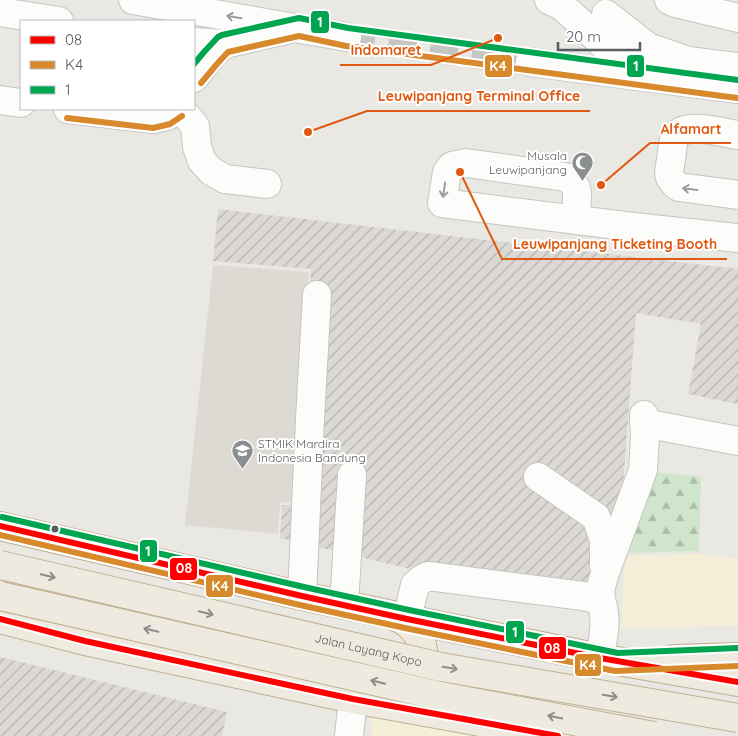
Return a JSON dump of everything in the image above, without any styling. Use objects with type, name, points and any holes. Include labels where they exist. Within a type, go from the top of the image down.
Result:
[{"type":"highway","points":[[0,526],[398,617],[608,660],[738,682]]},
{"type":"highway","name":"Jalan Layang Kopo","points":[[0,565],[441,667],[738,718]]},
{"type":"highway","points":[[0,596],[440,696],[654,736]]},
{"type":"highway","points":[[360,701],[380,703],[393,701],[405,695],[414,686],[420,675],[423,649],[411,627],[398,617]]},
{"type":"highway","points":[[0,620],[85,641],[360,701],[558,736]]},
{"type":"highway","points":[[608,660],[738,656]]},
{"type":"street","points":[[133,0],[347,36]]},
{"type":"street","points":[[549,0],[563,8],[583,25],[619,60],[651,78]]},
{"type":"street","points":[[668,0],[738,18]]},
{"type":"street","points":[[598,5],[648,47],[688,61],[738,67]]},
{"type":"street","points":[[0,12],[52,20]]},
{"type":"street","points":[[195,42],[224,44],[299,28]]},
{"type":"street","points":[[195,77],[224,44]]},
{"type":"street","points":[[530,62],[738,88]]},
{"type":"street","points":[[0,100],[20,103]]},
{"type":"street","points":[[76,110],[152,119],[167,116],[176,110]]},
{"type":"street","points":[[179,110],[185,114],[195,126],[197,146],[202,161],[211,171],[225,179],[266,184]]},
{"type":"street","points":[[738,135],[694,128],[683,131],[675,138],[668,173],[671,182],[678,188],[738,195]]},
{"type":"street","points":[[574,219],[738,238]]},
{"type":"street","points":[[302,596],[317,295]]},
{"type":"street","points":[[608,660],[605,615],[600,590],[604,573],[643,470],[644,419],[738,441]]},
{"type":"street","points":[[344,605],[352,475]]},
{"type":"street","points":[[538,477],[596,517],[604,540],[604,573]]},
{"type":"street","points":[[398,617],[415,585],[428,576],[601,600]]},
{"type":"street","points":[[349,736],[360,701]]},
{"type":"shaded area","points":[[218,209],[738,269],[738,404],[688,394],[701,324],[636,313],[612,617],[280,538],[282,505],[302,505],[297,467],[311,269],[213,261]]},
{"type":"shaded area","points":[[213,265],[309,272],[295,469],[301,503],[280,502],[278,534],[185,525]]},
{"type":"shaded area","points":[[697,554],[738,558],[738,624],[731,626],[621,629],[625,556]]},
{"type":"shaded area","points":[[0,657],[227,712],[222,736],[0,736]]},
{"type":"shaded area","points":[[373,712],[537,736],[372,736]]},
{"type":"green space","points":[[628,469],[701,477],[699,551],[622,553]]},
{"type":"tunnel","points":[[347,37],[530,62]]},
{"type":"transit line","name":"1","points":[[195,63],[222,35],[299,18],[348,28],[738,80]]},
{"type":"transit line","name":"K4","points":[[201,83],[228,52],[299,36],[346,46],[737,98]]},
{"type":"transit line","name":"K4","points":[[67,118],[153,128],[170,124],[182,116]]},
{"type":"transit line","name":"1","points":[[2,517],[304,587],[618,653],[738,648]]},
{"type":"transit line","name":"08","points":[[0,526],[407,619],[600,658],[738,682]]},
{"type":"transit line","name":"K4","points":[[0,535],[300,605],[615,671],[738,666]]},
{"type":"transit line","name":"08","points":[[0,619],[85,641],[353,699],[558,736]]},
{"type":"place","name":"Indomaret","points":[[498,38]]},
{"type":"place","name":"Leuwipanjang Terminal Office","points":[[308,132]]},
{"type":"place","name":"Leuwipanjang Ticketing Booth","points":[[460,172]]},
{"type":"place","name":"Musala Leuwipanjang","points":[[583,182]]},
{"type":"place","name":"Alfamart","points":[[601,185]]},
{"type":"place","name":"STMIK Mardira Indonesia Bandung","points":[[242,470]]}]
